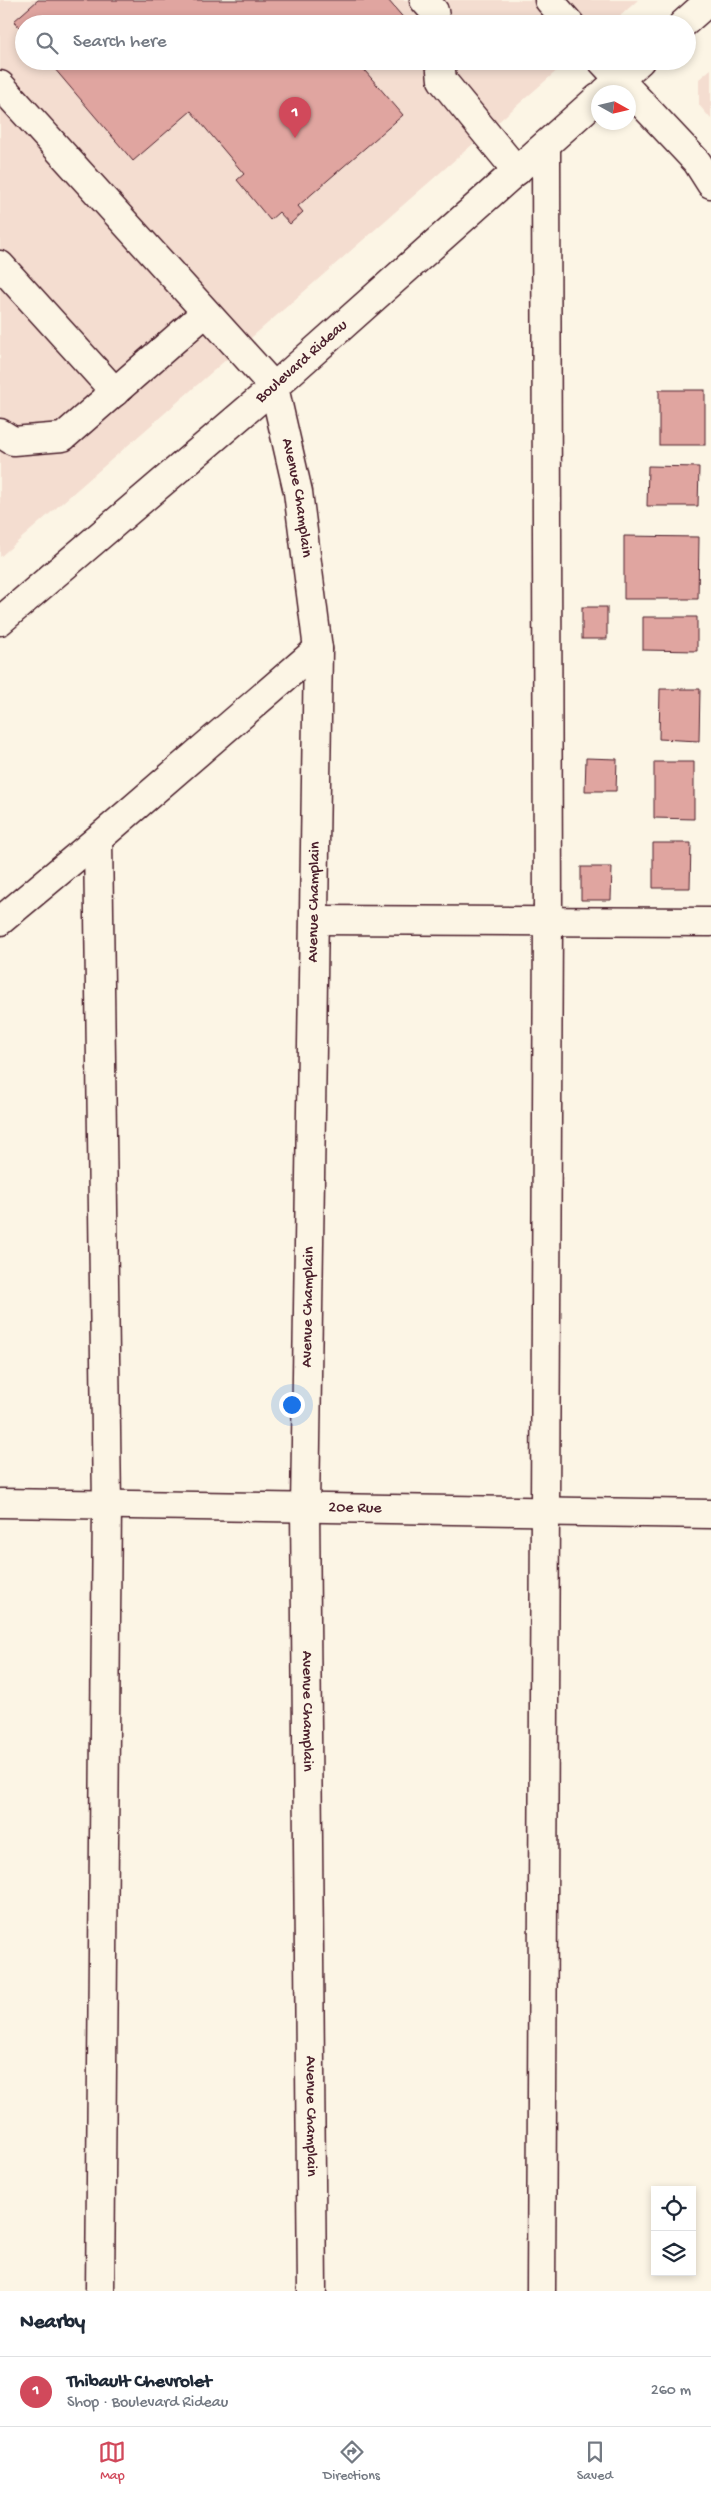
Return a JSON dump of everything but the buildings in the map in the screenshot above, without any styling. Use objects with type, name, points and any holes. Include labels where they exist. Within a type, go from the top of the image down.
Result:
[{"type":"street","points":[[424,0],[434,11],[435,15]]},
{"type":"street","points":[[550,0],[562,15]]},
{"type":"street","points":[[693,15],[710,0]]},
{"type":"street","points":[[441,70],[442,80],[517,171]]},
{"type":"street","name":"Boulevard Rideau","points":[[2,616],[274,387],[546,145],[606,83],[626,70]]},
{"type":"street","points":[[606,83],[697,162],[711,184]]},
{"type":"street","points":[[0,85],[274,387]]},
{"type":"street","points":[[541,2291],[548,920],[546,145]]},
{"type":"street","points":[[0,265],[115,392]]},
{"type":"street","points":[[0,433],[13,441],[64,437],[205,313]]},
{"type":"street","name":"Avenue Champlain","points":[[274,387],[298,492],[318,649],[316,920],[305,1508],[312,2291]]},
{"type":"street","points":[[0,921],[98,840],[318,649]]},
{"type":"street","points":[[98,840],[107,1504],[100,2291]]},
{"type":"street","points":[[316,920],[711,922]]},
{"type":"street","name":"20e Rue","points":[[0,1503],[711,1514]]},
{"type":"shaded area","points":[[0,0],[638,0],[621,15],[15,15],[15,70],[558,70],[0,557]]},
{"type":"shaded area","points":[[711,69],[711,119],[699,105],[699,79]]},
{"type":"place","name":"Thibault Chevrolet","points":[[295,138]]}]
